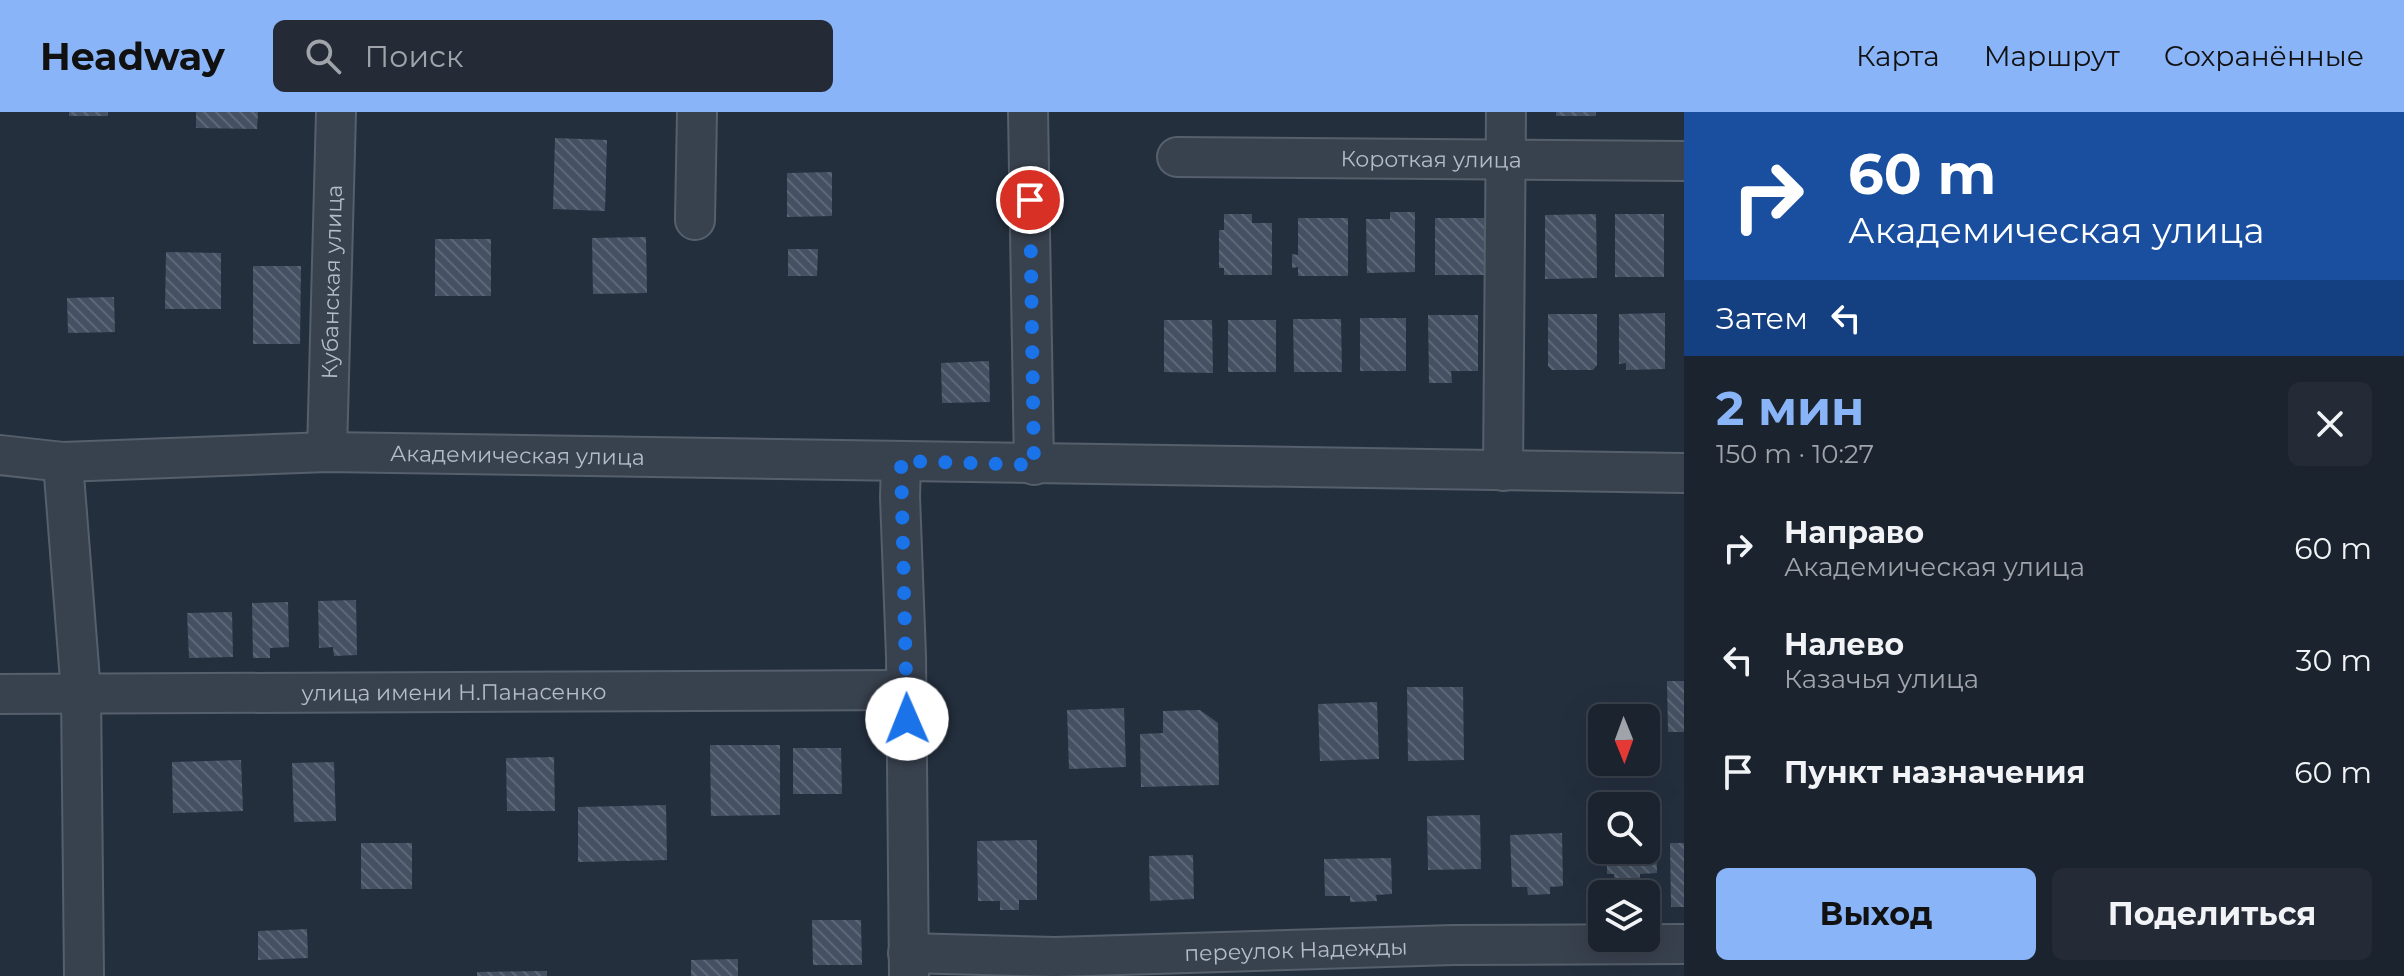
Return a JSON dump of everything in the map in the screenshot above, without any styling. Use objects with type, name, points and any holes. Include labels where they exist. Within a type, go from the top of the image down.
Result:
[{"type":"street","name":"Кубанская улица","points":[[327,452],[336,112]]},
{"type":"street","points":[[695,220],[697,112]]},
{"type":"street","points":[[1028,112],[1034,465]]},
{"type":"street","points":[[1503,471],[1506,112]]},
{"type":"street","name":"Короткая улица","points":[[1177,157],[1684,161]]},
{"type":"street","name":"Академическая улица","points":[[0,455],[63,462],[327,452],[1684,473]]},
{"type":"street","points":[[901,461],[909,965]]},
{"type":"street","points":[[63,462],[81,693],[84,976]]},
{"type":"street","name":"улица имени Н.Панасенко","points":[[0,694],[906,690]]},
{"type":"street","name":"переулок Надежды","points":[[909,965],[1055,957],[1453,945],[1684,944]]},
{"type":"building","points":[[69,112],[108,112],[108,116],[69,116]]},
{"type":"building","points":[[196,112],[258,112],[257,129],[196,128]]},
{"type":"building","points":[[1556,112],[1596,112],[1596,116],[1556,116]]},
{"type":"building","points":[[555,138],[607,140],[605,211],[553,209]]},
{"type":"building","points":[[832,172],[832,216],[787,217],[787,173]]},
{"type":"building","points":[[1390,212],[1415,212],[1415,272],[1367,273],[1366,219],[1390,219]]},
{"type":"building","points":[[1224,214],[1252,214],[1252,223],[1272,223],[1272,275],[1224,275],[1224,268],[1219,268],[1219,230],[1224,230]]},
{"type":"building","points":[[1596,214],[1597,278],[1545,279],[1545,215]]},
{"type":"building","points":[[1615,214],[1664,214],[1664,277],[1615,277]]},
{"type":"building","points":[[1298,218],[1348,218],[1348,276],[1298,276],[1298,267],[1292,268],[1292,254],[1298,255]]},
{"type":"building","points":[[1435,218],[1484,218],[1484,275],[1435,275]]},
{"type":"building","points":[[646,237],[647,293],[593,294],[592,238]]},
{"type":"building","points":[[435,239],[491,239],[491,296],[435,296]]},
{"type":"building","points":[[788,249],[818,249],[817,276],[788,276]]},
{"type":"building","points":[[166,252],[221,253],[221,309],[165,309]]},
{"type":"building","points":[[253,266],[301,266],[300,344],[253,344]]},
{"type":"building","points":[[114,297],[115,332],[68,333],[67,298]]},
{"type":"building","points":[[1665,313],[1665,369],[1626,370],[1626,363],[1619,364],[1619,314]]},
{"type":"building","points":[[1548,314],[1597,314],[1597,365],[1593,370],[1552,370],[1548,366]]},
{"type":"building","points":[[1428,315],[1478,315],[1478,371],[1451,371],[1452,383],[1429,383]]},
{"type":"building","points":[[1360,318],[1406,318],[1406,371],[1360,371]]},
{"type":"building","points":[[1293,319],[1341,319],[1342,372],[1294,372]]},
{"type":"building","points":[[1164,320],[1212,320],[1213,373],[1164,372]]},
{"type":"building","points":[[1228,320],[1276,320],[1276,372],[1228,372]]},
{"type":"building","points":[[989,361],[990,402],[942,403],[941,363]]},
{"type":"building","points":[[356,600],[357,655],[334,656],[333,647],[319,648],[318,601]]},
{"type":"building","points":[[288,602],[289,647],[270,648],[270,658],[253,658],[252,603]]},
{"type":"building","points":[[232,612],[233,657],[189,658],[187,613]]},
{"type":"building","points":[[1667,681],[1684,681],[1684,732],[1668,732]]},
{"type":"building","points":[[1407,687],[1463,687],[1464,760],[1408,761]]},
{"type":"building","points":[[1377,702],[1379,759],[1320,761],[1318,704]]},
{"type":"building","points":[[1124,708],[1126,767],[1069,769],[1067,710]]},
{"type":"building","points":[[1200,710],[1218,723],[1219,785],[1141,787],[1140,734],[1163,733],[1163,711]]},
{"type":"building","points":[[710,745],[780,745],[780,815],[711,816]]},
{"type":"building","points":[[793,748],[841,748],[842,794],[793,794]]},
{"type":"building","points":[[554,757],[555,811],[507,811],[506,758]]},
{"type":"building","points":[[241,760],[243,811],[173,813],[172,762]]},
{"type":"building","points":[[334,762],[336,821],[294,822],[292,763]]},
{"type":"building","points":[[666,805],[667,860],[578,862],[578,807]]},
{"type":"building","points":[[1480,815],[1481,869],[1428,870],[1427,816]]},
{"type":"building","points":[[1562,833],[1563,886],[1550,887],[1550,894],[1528,895],[1527,887],[1512,887],[1510,835]]},
{"type":"building","points":[[1037,840],[1037,900],[1019,900],[1019,910],[1000,910],[1000,901],[978,901],[977,841]]},
{"type":"building","points":[[361,843],[412,843],[412,889],[361,889]]},
{"type":"building","points":[[1670,843],[1684,843],[1684,907],[1671,907]]},
{"type":"building","points":[[1193,855],[1194,899],[1150,901],[1149,856]]},
{"type":"building","points":[[1391,858],[1392,894],[1376,895],[1377,901],[1350,902],[1350,896],[1325,896],[1324,859]]},
{"type":"building","points":[[1607,864],[1657,864],[1657,873],[1640,874],[1640,880],[1615,880],[1614,874],[1607,874]]},
{"type":"building","points":[[812,920],[861,920],[862,965],[813,965]]},
{"type":"building","points":[[307,929],[308,958],[258,960],[258,931]]},
{"type":"building","points":[[738,959],[738,976],[691,976],[691,960]]},
{"type":"building","points":[[547,971],[547,976],[477,976],[477,972]]},
{"type":"route","points":[[907,719],[901,461],[1034,465],[1030,200]]}]
